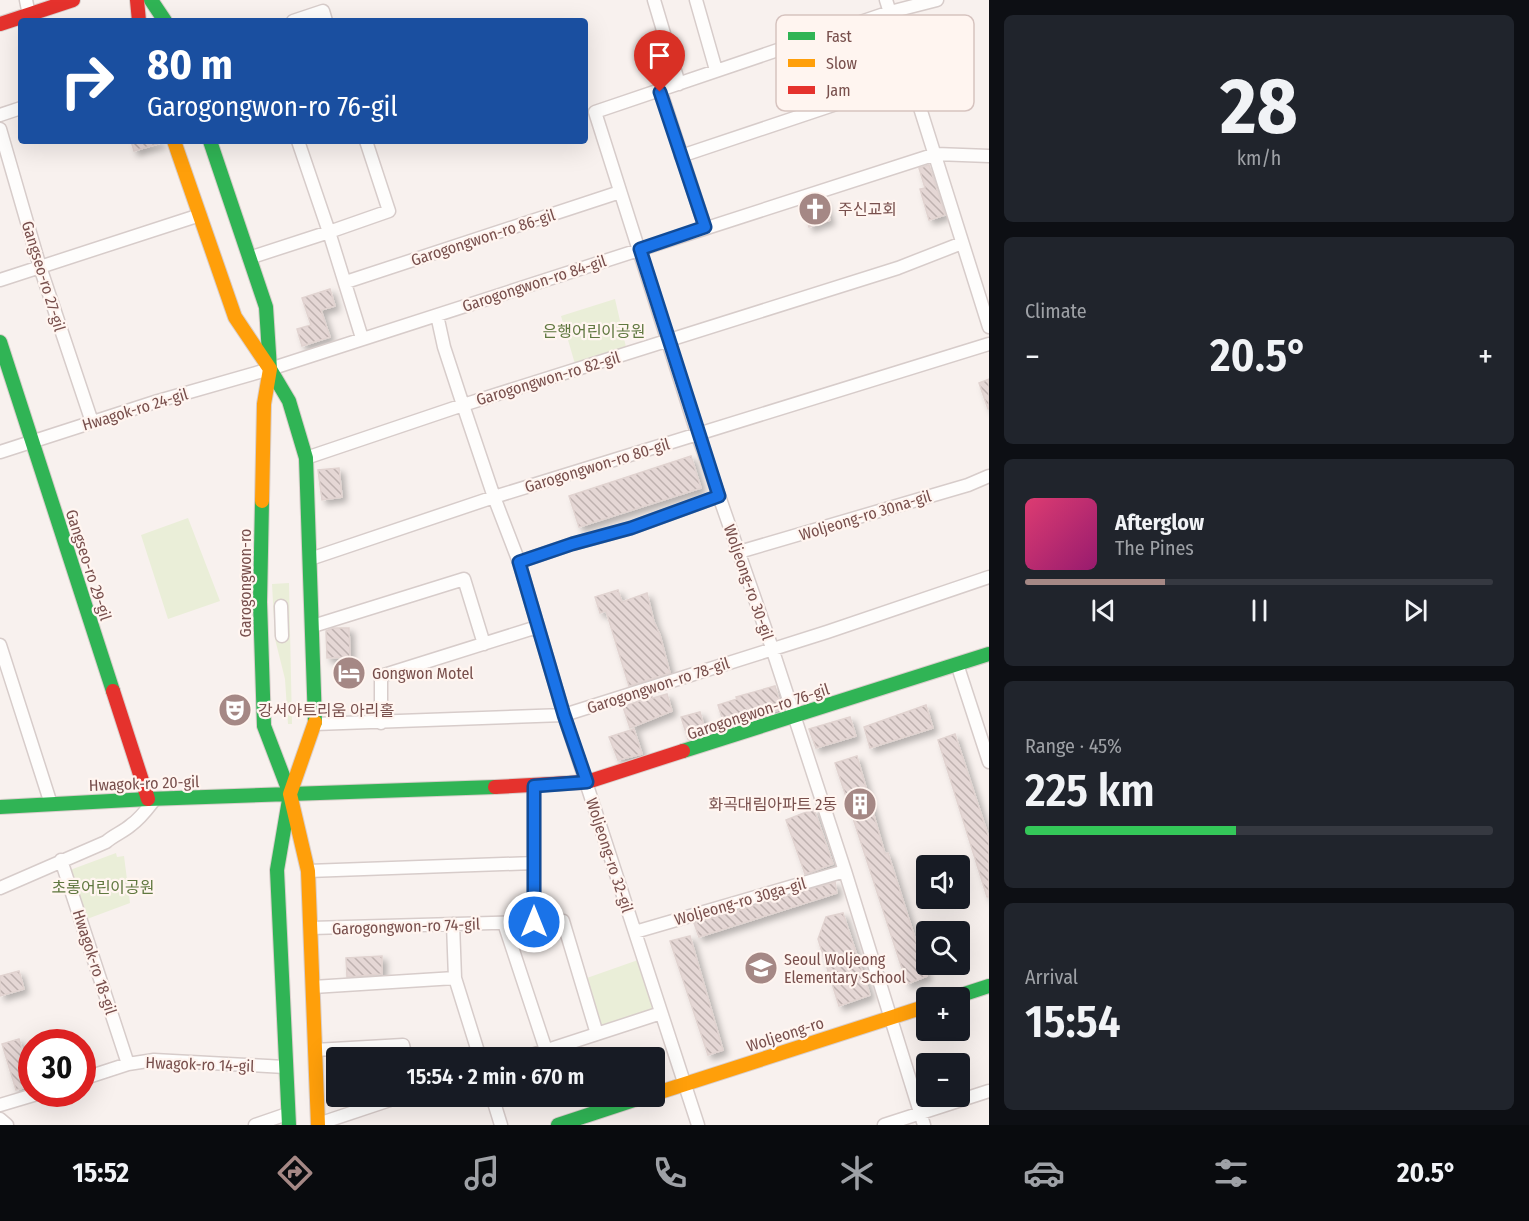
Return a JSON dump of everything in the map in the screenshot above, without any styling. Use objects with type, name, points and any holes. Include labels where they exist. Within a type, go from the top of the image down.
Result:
[{"type":"main road","points":[[19,18],[73,0]]},
{"type":"main road","points":[[138,0],[139,18]]},
{"type":"main road","points":[[151,0],[163,18]]},
{"type":"main road","points":[[0,24],[18,18]]},
{"type":"main road","name":"Garogongwon-ro","points":[[175,144],[235,317],[289,401],[306,458],[315,724],[290,794],[277,870],[289,1121]]},
{"type":"main road","name":"Garogongwon-ro","points":[[211,144],[266,307],[270,369],[264,404],[260,602],[264,726],[290,794],[308,870],[318,1124]]},
{"type":"main road","name":"Gangseo-ro 29-gil","points":[[0,342],[152,799]]},
{"type":"main road","name":"Garogongwon-ro 76-gil","points":[[290,794],[534,786],[587,782],[989,654]]},
{"type":"main road","name":"Hwagok-ro 20-gil","points":[[0,807],[290,794]]},
{"type":"main road","points":[[277,870],[285,845],[292,842],[297,843],[301,849],[308,870]]},
{"type":"main road","points":[[970,992],[989,986]]},
{"type":"main road","name":"Woljeong-ro","points":[[665,1090],[916,1009]]},
{"type":"main road","points":[[558,1125],[613,1107]]},
{"type":"street","points":[[26,0],[29,15]]},
{"type":"street","points":[[654,0],[679,84]]},
{"type":"street","points":[[696,0],[716,70]]},
{"type":"street","points":[[864,15],[888,6],[937,0]]},
{"type":"street","points":[[705,227],[660,92],[776,48]]},
{"type":"street","name":"Woljeong-ro 30-gil","points":[[660,92],[596,112],[698,433],[740,552],[845,871],[922,1119]]},
{"type":"street","points":[[0,115],[18,109]]},
{"type":"street","points":[[681,156],[815,111]]},
{"type":"street","points":[[922,111],[989,327]]},
{"type":"street","name":"Gangseo-ro 27-gil","points":[[0,129],[40,267],[92,422]]},
{"type":"street","points":[[299,144],[346,282],[362,338]]},
{"type":"street","points":[[249,258],[389,211],[367,144]]},
{"type":"street","name":"Garogongwon-ro 84-gil","points":[[270,369],[936,154],[989,156]]},
{"type":"street","name":"Garogongwon-ro 86-gil","points":[[346,282],[620,192]]},
{"type":"street","points":[[0,280],[200,215]]},
{"type":"street","name":"Garogongwon-ro 82-gil","points":[[306,458],[463,405],[898,268],[962,243]]},
{"type":"street","name":"Woljeong-ro 32-gil","points":[[437,315],[444,347],[494,497],[519,562],[564,715],[698,1125]]},
{"type":"street","name":"Garogongwon-ro 80-gil","points":[[310,559],[494,497],[989,344]]},
{"type":"street","name":"Hwagok-ro 24-gil","points":[[0,453],[158,400],[270,369]]},
{"type":"street","name":"Woljeong-ro 30na-gil","points":[[740,552],[968,485],[989,476]]},
{"type":"street","points":[[519,562],[572,544],[631,528],[719,496]]},
{"type":"street","name":"Garogongwon-ro 78-gil","points":[[315,724],[564,715],[989,577]]},
{"type":"street","points":[[313,626],[464,579],[484,644]]},
{"type":"street","points":[[281,606],[282,636]]},
{"type":"street","points":[[381,723],[381,676],[537,627]]},
{"type":"street","points":[[0,645],[51,804]]},
{"type":"street","points":[[957,664],[989,762]]},
{"type":"street","points":[[534,786],[534,922]]},
{"type":"street","points":[[0,888],[106,842],[131,826],[147,810],[152,799]]},
{"type":"street","name":"Hwagok-ro 18-gil","points":[[61,860],[128,1064]]},
{"type":"street","points":[[308,870],[534,863]]},
{"type":"street","name":"Woljeong-ro 30ga-gil","points":[[635,932],[845,871]]},
{"type":"street","name":"Garogongwon-ro 74-gil","points":[[310,928],[563,921],[597,1034]]},
{"type":"street","points":[[504,923],[545,1047]]},
{"type":"street","points":[[453,924],[455,978],[477,1047]]},
{"type":"street","points":[[313,987],[455,978]]},
{"type":"street","points":[[556,1047],[661,1013]]},
{"type":"street","points":[[368,1047],[403,1045],[403,1047]]},
{"type":"street","points":[[315,1050],[326,1049]]},
{"type":"street","name":"Hwagok-ro 14-gil","points":[[96,1074],[128,1064],[154,1060],[285,1067]]},
{"type":"street","points":[[884,1125],[922,1119],[989,1091]]},
{"type":"street","points":[[0,1106],[18,1100]]},
{"type":"street","points":[[318,1124],[369,1107]]},
{"type":"street","points":[[495,1107],[501,1125]]},
{"type":"street","points":[[0,1119],[7,1125]]},
{"type":"street","points":[[255,1125],[289,1121]]},
{"type":"green space","name":"은행어린이공원","points":[[615,299],[626,347],[575,364],[561,316]]},
{"type":"green space","points":[[188,518],[220,601],[168,619],[141,535]]},
{"type":"green space","points":[[289,583],[292,724],[288,724],[285,679],[275,639],[272,584]]},
{"type":"green space","name":"초롱어린이공원","points":[[116,853],[117,857],[124,856],[130,903],[87,919],[70,870]]},
{"type":"green space","points":[[638,960],[654,1012],[600,1030],[584,979]]},
{"type":"building","points":[[132,144],[158,144],[134,151]]},
{"type":"building","points":[[929,165],[945,215],[929,220],[920,189],[925,188],[919,168]]},
{"type":"building","name":"주신교회","points":[[823,199],[830,220],[809,227],[803,206]]},
{"type":"building","points":[[330,289],[335,306],[321,310],[330,337],[302,346],[297,329],[311,325],[302,298]]},
{"type":"building","points":[[989,379],[989,409],[988,409],[979,383]]},
{"type":"building","points":[[691,456],[701,488],[579,527],[569,496]]},
{"type":"building","points":[[339,468],[342,497],[322,500],[318,470]]},
{"type":"building","points":[[618,590],[622,602],[647,593],[670,673],[629,686],[606,611],[600,613],[595,597]]},
{"type":"building","points":[[333,628],[349,628],[350,657],[327,658],[326,631]]},
{"type":"building","points":[[775,686],[782,709],[725,727],[718,705],[737,699],[736,697]]},
{"type":"building","points":[[667,694],[672,711],[630,728],[623,707],[652,696],[653,698]]},
{"type":"building","points":[[926,705],[933,728],[870,748],[864,727]]},
{"type":"building","points":[[700,712],[706,733],[688,739],[681,717]]},
{"type":"building","points":[[850,717],[856,736],[816,748],[809,729]]},
{"type":"building","points":[[634,729],[642,754],[618,760],[609,737]]},
{"type":"building","points":[[955,734],[989,838],[989,897],[987,897],[938,740]]},
{"type":"building","points":[[857,756],[885,854],[888,853],[916,941],[916,975],[927,976],[907,984],[835,763]]},
{"type":"building","points":[[814,809],[833,864],[805,874],[786,820]]},
{"type":"building","points":[[835,882],[837,893],[699,937],[694,923]]},
{"type":"building","points":[[843,913],[870,995],[839,1006],[818,939],[826,917]]},
{"type":"building","points":[[690,936],[723,1050],[708,1055],[670,941]]},
{"type":"building","points":[[382,956],[382,974],[347,977],[346,958]]},
{"type":"building","points":[[19,971],[24,989],[0,996],[0,976]]},
{"type":"building","points":[[18,1039],[18,1089],[16,1090],[2,1044]]},
{"type":"traffic: fast","points":[[151,0],[163,18]]},
{"type":"traffic: fast","points":[[211,144],[266,307],[270,369],[289,401],[306,458],[315,722]]},
{"type":"traffic: fast","points":[[0,342],[113,691]]},
{"type":"traffic: fast","points":[[262,501],[260,602],[264,726],[290,794],[277,870],[289,1125]]},
{"type":"traffic: fast","points":[[683,751],[989,654]]},
{"type":"traffic: fast","points":[[0,807],[148,799],[495,787]]},
{"type":"traffic: fast","points":[[970,992],[989,986]]},
{"type":"traffic: fast","points":[[558,1125],[613,1107]]},
{"type":"traffic: slow","points":[[175,144],[235,317],[270,369],[264,404],[262,501]]},
{"type":"traffic: slow","points":[[315,722],[290,794],[308,871],[318,1125]]},
{"type":"traffic: slow","points":[[665,1090],[916,1010]]},
{"type":"traffic: jam","points":[[18,18],[73,0]]},
{"type":"traffic: jam","points":[[137,0],[139,18]]},
{"type":"traffic: jam","points":[[0,24],[18,18]]},
{"type":"traffic: jam","points":[[113,691],[148,799]]},
{"type":"traffic: jam","points":[[495,787],[587,782],[683,751]]},
{"type":"place","name":"주신교회","points":[[815,209]]},
{"type":"place","name":"Gongwon Motel","points":[[349,673]]},
{"type":"place","name":"강서아트리움 아리홀","points":[[235,710]]},
{"type":"place","name":"화곡대림아파트 2동","points":[[860,804]]},
{"type":"place","name":"Seoul Woljeong Elementary School","points":[[761,968]]},
{"type":"route","points":[[534,922],[534,786],[587,782],[564,715],[519,562],[572,544],[631,528],[719,496],[640,249],[705,227],[660,92]]}]
